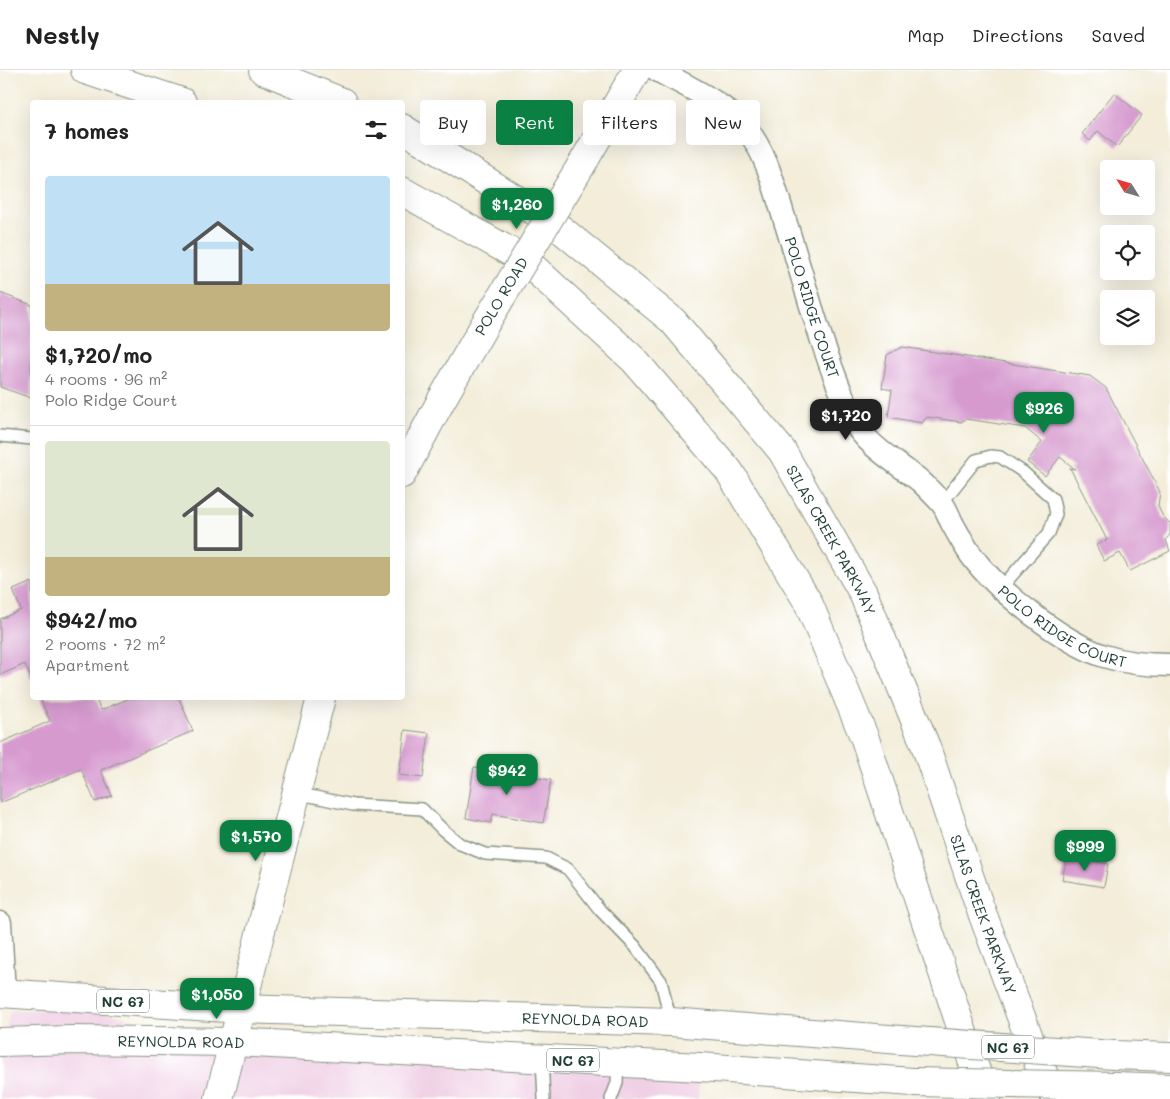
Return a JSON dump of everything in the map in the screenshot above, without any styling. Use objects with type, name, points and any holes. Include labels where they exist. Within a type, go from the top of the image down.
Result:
[{"type":"main road","points":[[86,70],[176,100]]},
{"type":"main road","points":[[263,70],[337,100]]},
{"type":"main road","name":"POLO ROAD","points":[[405,468],[485,324],[637,70]]},
{"type":"main road","name":"SILAS CREEK PARKWAY","points":[[405,130],[552,222],[673,321],[782,451],[863,593],[926,747],[978,902],[1036,1058],[1056,1099]]},
{"type":"main road","points":[[405,193],[525,260],[634,360],[729,471],[808,602],[861,730],[973,1063],[987,1099]]},
{"type":"main road","points":[[219,1099],[320,700]]},
{"type":"main road","name":"REYNOLDA ROAD","points":[[2,993],[242,1009],[671,1022],[1114,1055],[1170,1057]]},
{"type":"main road","name":"REYNOLDA ROAD","points":[[0,1042],[72,1040],[233,1042],[700,1066],[913,1082],[1170,1088]]},
{"type":"street","name":"POLO RIDGE COURT","points":[[657,70],[725,108],[757,143],[770,174],[829,360],[853,420],[868,440],[889,459],[920,481],[942,503],[972,556],[1001,588],[1026,610],[1068,638],[1103,656],[1145,665],[1170,665]]},
{"type":"street","points":[[0,923],[2,993]]},
{"type":"lane","points":[[0,436],[30,439]]},
{"type":"lane","points":[[942,503],[976,460],[991,456],[1000,457],[1023,472],[1052,499],[1056,514],[1048,533],[1001,588]]},
{"type":"lane","points":[[296,793],[353,805],[422,809],[460,844],[485,854],[546,858],[568,869],[600,910],[635,946],[661,981],[671,1022]]},
{"type":"lane","points":[[542,1058],[544,1099]]},
{"type":"lane","points":[[611,1099],[616,1083],[618,1062]]},
{"type":"shaded area","points":[[79,1007],[233,1042],[700,1067],[698,1099],[0,1099],[0,1054],[10,1011]]},
{"type":"building","points":[[1114,93],[1142,115],[1117,147],[1098,131],[1090,141],[1082,134]]},
{"type":"building","points":[[0,293],[30,304],[30,398],[0,387]]},
{"type":"building","points":[[902,347],[1090,376],[1106,388],[1160,492],[1158,506],[1163,517],[1170,523],[1170,534],[1166,540],[1170,551],[1130,571],[1120,553],[1104,561],[1096,545],[1107,540],[1070,468],[1075,469],[1060,457],[1045,476],[1027,462],[1042,442],[1025,428],[966,419],[961,422],[927,417],[922,423],[888,417],[892,390],[882,388],[887,355]]},
{"type":"building","points":[[30,583],[30,676],[25,664],[0,675],[0,619],[21,610],[13,590]]},
{"type":"building","points":[[41,700],[96,700],[101,710],[125,700],[180,700],[193,731],[101,770],[112,796],[95,802],[81,769],[0,803],[0,743],[50,721]]},
{"type":"building","points":[[405,730],[429,733],[423,778],[399,775]]},
{"type":"building","points":[[474,767],[551,780],[543,823],[493,814],[491,823],[466,818]]},
{"type":"building","points":[[1067,856],[1108,864],[1104,887],[1062,880]]}]
